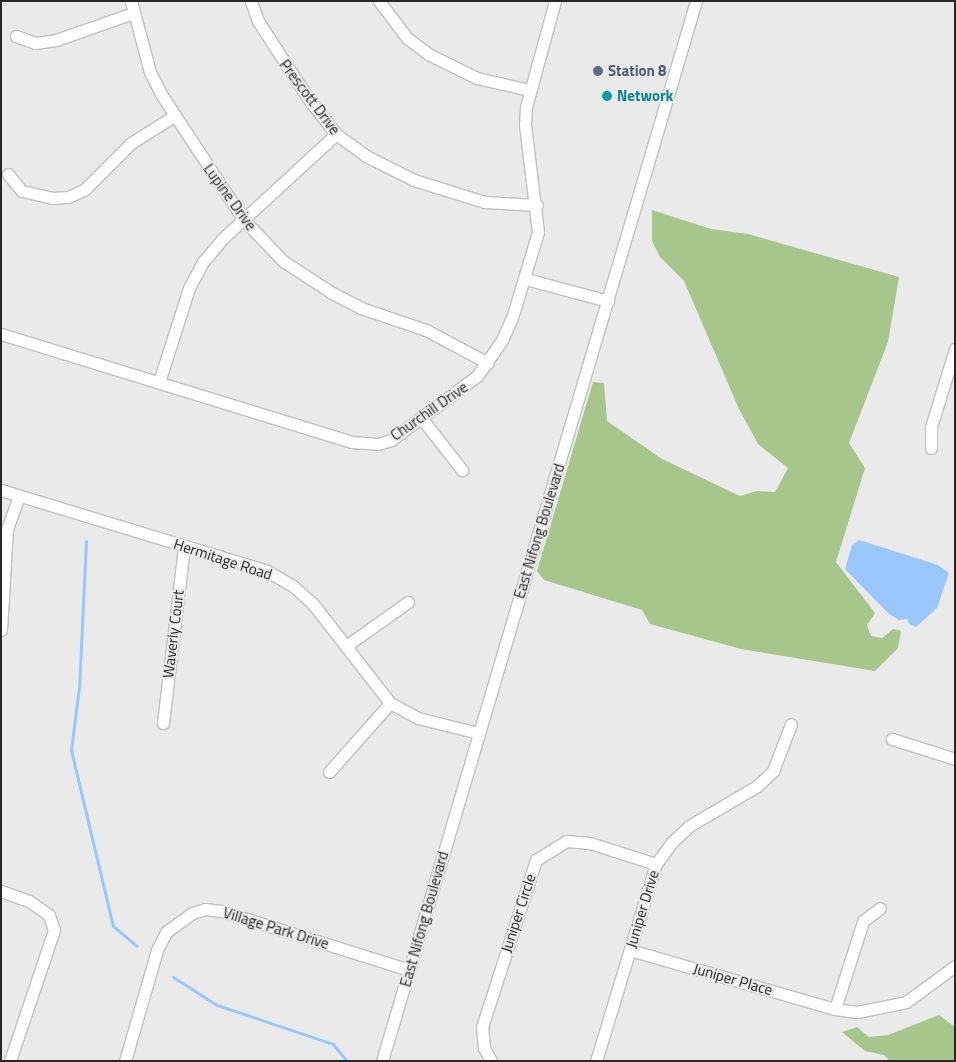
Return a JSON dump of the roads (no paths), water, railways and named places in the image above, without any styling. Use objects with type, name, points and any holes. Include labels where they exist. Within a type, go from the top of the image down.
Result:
[{"type":"street","name":"Prescott Drive","points":[[251,1],[258,21],[284,63],[336,134],[366,156],[414,180],[484,202],[537,205]]},
{"type":"street","points":[[379,1],[407,38],[436,59],[477,78],[529,90]]},
{"type":"street","name":"Churchill Drive","points":[[1,334],[365,444],[391,440],[477,376],[488,363],[512,318],[526,279],[538,232],[537,205],[525,125],[529,90],[555,1]]},
{"type":"street","name":"East Nifong Boulevard","points":[[382,1061],[696,1]]},
{"type":"street","points":[[16,36],[36,43],[56,40],[132,7]]},
{"type":"street","name":"Lupine Drive","points":[[132,7],[150,72],[174,116],[243,219],[283,261],[332,293],[361,308],[426,330],[488,363]]},
{"type":"street","points":[[8,174],[22,191],[52,198],[68,196],[95,181],[130,143],[174,116]]},
{"type":"street","points":[[159,382],[189,288],[203,262],[243,219],[336,134]]},
{"type":"street","points":[[526,279],[608,301]]},
{"type":"street","points":[[931,448],[931,427],[955,349]]},
{"type":"street","points":[[422,418],[462,470]]},
{"type":"street","name":"Hermitage Road","points":[[1,490],[267,571],[293,586],[313,604],[390,703],[418,718],[478,733]]},
{"type":"street","points":[[1,630],[7,529],[19,496]]},
{"type":"street","name":"Waverly Court","points":[[163,723],[184,546]]},
{"type":"street","points":[[346,646],[408,602]]},
{"type":"street","points":[[329,772],[390,703]]},
{"type":"street","name":"Juniper Drive","points":[[596,1061],[656,864],[671,843],[689,826],[757,786],[773,771],[791,724]]},
{"type":"street","points":[[892,739],[955,759]]},
{"type":"street","name":"Juniper Circle","points":[[491,1061],[484,1048],[482,1027],[536,860],[566,841],[590,843],[656,864]]},
{"type":"street","points":[[1,891],[29,901],[49,915],[54,930],[10,1061]]},
{"type":"street","points":[[835,1009],[862,921],[880,908]]},
{"type":"street","name":"Village Park Drive","points":[[125,1061],[157,950],[166,932],[180,919],[205,909],[221,911],[409,970]]},
{"type":"street","name":"Juniper Place","points":[[630,950],[835,1009],[857,1012],[906,1002],[955,966]]},
{"type":"water","points":[[859,540],[938,565],[949,573],[937,608],[916,627],[908,623],[908,619],[899,620],[889,614],[845,569],[852,545]]},
{"type":"waterway","points":[[86,541],[79,687],[71,750],[113,926],[137,946]]},
{"type":"waterway","points":[[173,977],[217,1005],[333,1044],[347,1061]]},
{"type":"place","name":"Station 8","points":[[598,71]]},
{"type":"place","name":"Network","points":[[607,96]]}]
